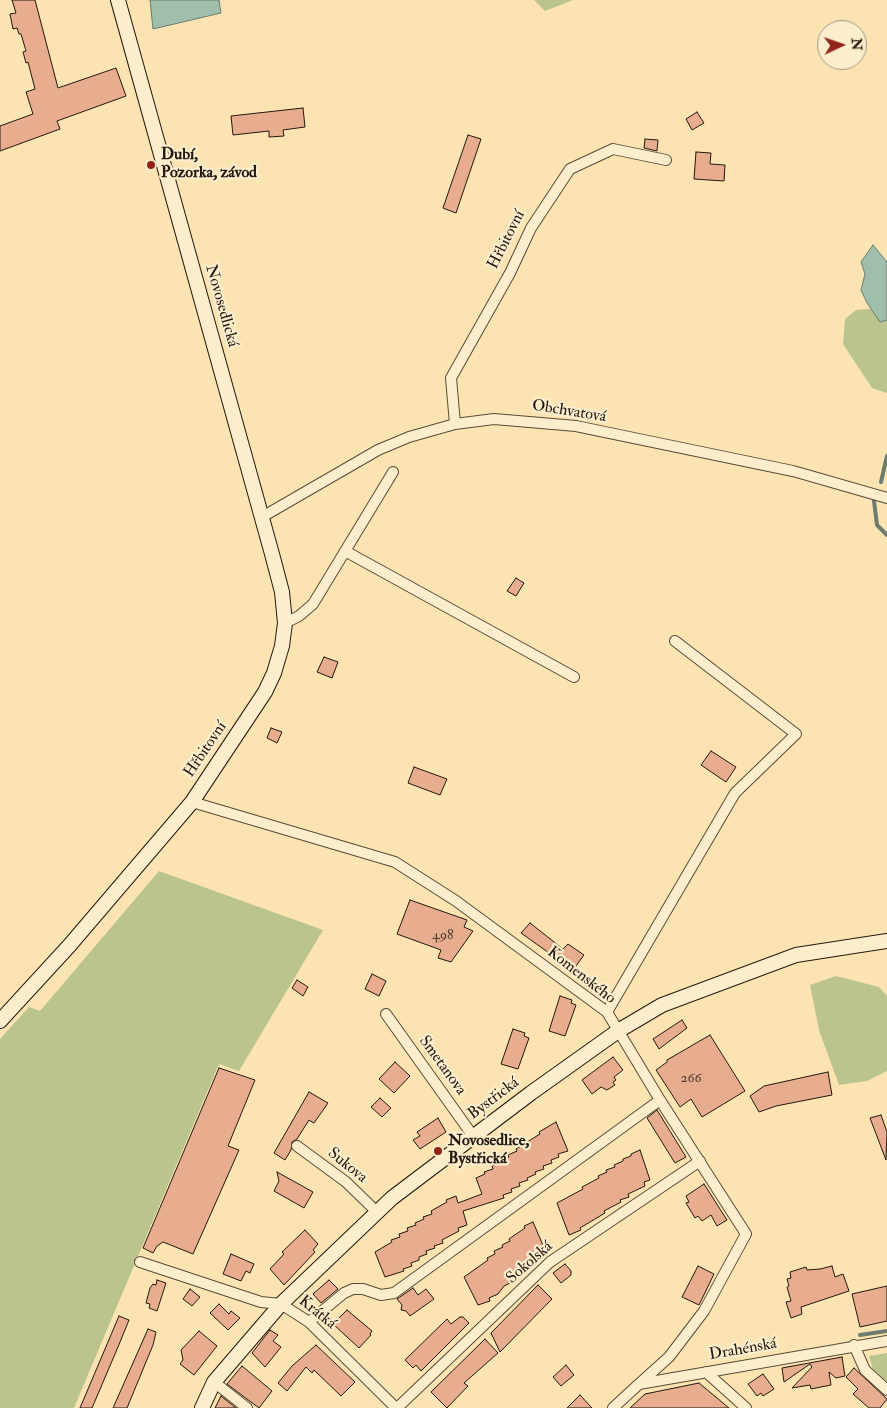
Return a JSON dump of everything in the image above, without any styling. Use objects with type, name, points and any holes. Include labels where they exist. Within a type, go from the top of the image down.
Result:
[{"type":"street","name":"Novosedlická","points":[[118,0],[262,517],[282,592],[285,623]]},
{"type":"street","name":"Hřbitovní","points":[[455,424],[451,378],[510,273],[530,228],[570,169],[612,150],[666,160]]},
{"type":"street","name":"Obchvatová","points":[[262,517],[378,450],[409,437],[455,424],[494,419],[576,426],[793,471],[887,498]]},
{"type":"street","points":[[285,623],[299,616],[313,604],[393,472]]},
{"type":"street","points":[[345,551],[574,678]]},
{"type":"street","name":"Hřbitovní","points":[[0,1021],[69,946],[192,802],[265,692],[274,673],[282,646],[285,623]]},
{"type":"street","points":[[607,1012],[734,794],[796,734],[675,641]]},
{"type":"street","name":"Komenského","points":[[192,802],[396,862],[456,901],[607,1012],[660,1100],[746,1234],[704,1311],[669,1357],[639,1384]]},
{"type":"street","name":"Bystřická","points":[[202,1408],[214,1382],[281,1304],[392,1198],[618,1031],[662,1005],[796,955],[887,941]]},
{"type":"street","name":"Smetanova","points":[[386,1014],[474,1136]]},
{"type":"street","points":[[309,1322],[344,1294],[353,1290],[363,1289],[382,1295],[394,1293],[660,1100]]},
{"type":"street","name":"Sukova","points":[[297,1146],[346,1182],[377,1212]]},
{"type":"street","name":"Sokolská","points":[[396,1408],[550,1262],[700,1161]]},
{"type":"street","name":"Krátká","points":[[140,1262],[261,1302],[281,1304],[309,1322],[396,1408]]},
{"type":"street","name":"Drahénská","points":[[639,1384],[854,1345],[887,1341]]},
{"type":"street","points":[[854,1345],[865,1370],[887,1390]]},
{"type":"street","points":[[706,1372],[746,1408]]},
{"type":"street","points":[[214,1382],[247,1408]]},
{"type":"street","points":[[613,1408],[639,1384]]},
{"type":"green space","points":[[534,0],[573,0],[545,11]]},
{"type":"green space","points":[[869,309],[887,316],[887,393],[872,388],[843,344],[845,319],[856,310]]},
{"type":"green space","points":[[159,871],[323,930],[239,1071],[219,1064],[74,1408],[0,1408],[0,1039],[29,1007],[40,1011]]},
{"type":"green space","points":[[836,976],[879,987],[887,996],[887,1071],[867,1081],[839,1085],[819,1030],[810,985]]},
{"type":"green space","points":[[887,1353],[887,1382],[873,1369],[869,1356]]},
{"type":"shaded area","points":[[150,0],[219,0],[221,13],[153,29]]},
{"type":"shaded area","points":[[873,245],[887,262],[887,320],[880,322],[861,290],[865,274],[861,262]]},
{"type":"building","points":[[12,0],[35,0],[58,88],[116,68],[126,96],[57,121],[60,129],[0,151],[0,126],[33,114],[26,92],[35,89],[28,62],[26,63],[23,52],[26,51],[21,34],[19,34],[17,28],[13,29],[10,14],[16,13]]},
{"type":"building","points":[[303,108],[305,127],[283,130],[284,136],[269,137],[269,131],[233,135],[231,116]]},
{"type":"building","points":[[697,112],[704,123],[692,130],[686,119]]},
{"type":"building","points":[[468,135],[481,139],[456,213],[443,208]]},
{"type":"building","points":[[645,139],[658,140],[657,151],[644,148]]},
{"type":"building","points":[[696,152],[711,153],[710,164],[725,165],[724,181],[694,179]]},
{"type":"building","points":[[516,578],[524,583],[516,596],[507,591]]},
{"type":"building","points":[[324,657],[338,662],[332,678],[317,672]]},
{"type":"building","points":[[271,728],[282,732],[277,743],[267,738]]},
{"type":"building","points":[[711,751],[736,767],[726,782],[701,765]]},
{"type":"building","points":[[414,767],[447,779],[440,795],[408,783]]},
{"type":"building","points":[[410,900],[467,920],[464,927],[473,931],[451,962],[438,958],[441,950],[397,934]]},
{"type":"building","points":[[530,923],[563,949],[568,944],[584,955],[573,970],[521,933]]},
{"type":"building","points":[[372,974],[386,981],[379,996],[365,989]]},
{"type":"building","points":[[297,980],[308,987],[303,996],[292,988]]},
{"type":"building","points":[[560,996],[572,1000],[571,1003],[576,1005],[565,1036],[549,1031]]},
{"type":"building","points":[[682,1020],[687,1028],[659,1049],[653,1039]]},
{"type":"building","points":[[513,1029],[525,1033],[524,1036],[529,1038],[518,1069],[501,1064]]},
{"type":"building","points":[[710,1035],[745,1091],[702,1117],[691,1099],[680,1107],[656,1070],[667,1060]]},
{"type":"building","points":[[613,1057],[623,1070],[614,1077],[616,1080],[613,1082],[615,1085],[607,1090],[601,1087],[592,1094],[582,1080]]},
{"type":"building","points":[[395,1062],[410,1076],[394,1093],[379,1079]]},
{"type":"building","points":[[219,1068],[255,1080],[228,1146],[239,1150],[193,1254],[163,1242],[157,1246],[153,1253],[143,1248]]},
{"type":"building","points":[[828,1072],[832,1095],[776,1106],[759,1112],[750,1096],[764,1086]]},
{"type":"building","points":[[309,1092],[328,1103],[314,1123],[309,1120],[297,1139],[292,1142],[291,1150],[285,1160],[274,1153]]},
{"type":"building","points":[[380,1098],[391,1108],[382,1117],[371,1107]]},
{"type":"building","points":[[657,1110],[686,1157],[675,1163],[647,1118]]},
{"type":"building","points":[[881,1115],[887,1132],[886,1160],[870,1118]]},
{"type":"building","points":[[438,1118],[446,1132],[420,1149],[413,1140],[420,1136],[417,1132]]},
{"type":"building","points":[[556,1122],[568,1151],[558,1154],[559,1157],[551,1160],[552,1163],[543,1166],[544,1169],[535,1172],[536,1174],[527,1178],[528,1180],[519,1183],[520,1186],[511,1189],[512,1192],[503,1195],[504,1198],[463,1211],[467,1225],[458,1228],[459,1231],[442,1240],[443,1243],[426,1251],[427,1254],[411,1263],[412,1266],[403,1269],[404,1271],[385,1277],[375,1252],[392,1242],[391,1240],[400,1237],[399,1234],[408,1231],[407,1228],[416,1225],[415,1223],[424,1219],[423,1217],[432,1214],[431,1211],[447,1202],[446,1200],[456,1196],[458,1203],[482,1194],[476,1178],[485,1174],[484,1172],[493,1169],[492,1166],[501,1163],[500,1160],[509,1157],[508,1155],[517,1151],[516,1149]]},
{"type":"building","points":[[640,1150],[650,1180],[644,1182],[645,1186],[628,1194],[629,1197],[620,1200],[621,1202],[604,1211],[605,1213],[580,1228],[581,1230],[569,1235],[557,1203],[583,1189],[582,1187],[607,1172],[606,1170],[615,1167],[614,1165]]},
{"type":"building","points":[[277,1172],[313,1192],[304,1208],[274,1191],[279,1181]]},
{"type":"building","points":[[704,1184],[727,1220],[717,1226],[711,1215],[702,1221],[698,1216],[695,1218],[686,1203],[689,1202],[686,1196]]},
{"type":"building","points":[[533,1222],[545,1250],[540,1253],[542,1256],[526,1267],[528,1269],[519,1273],[520,1275],[504,1286],[498,1294],[489,1298],[490,1301],[478,1305],[464,1277],[488,1260],[487,1258],[495,1254],[494,1251],[503,1247],[502,1245],[510,1241],[509,1239],[525,1228],[524,1226]]},
{"type":"building","points":[[305,1230],[318,1244],[313,1250],[315,1252],[284,1285],[270,1269],[284,1254],[282,1252]]},
{"type":"building","points":[[231,1254],[254,1264],[250,1273],[246,1271],[241,1281],[223,1274]]},
{"type":"building","points":[[565,1264],[571,1271],[571,1275],[561,1283],[553,1273]]},
{"type":"building","points":[[698,1266],[714,1274],[699,1305],[682,1297]]},
{"type":"building","points":[[832,1266],[835,1277],[843,1274],[849,1291],[801,1307],[802,1314],[791,1318],[786,1302],[791,1301],[787,1287],[789,1286],[787,1279],[791,1278],[790,1272],[806,1267],[807,1270]]},
{"type":"building","points":[[157,1280],[166,1283],[157,1311],[149,1308],[150,1304],[146,1303],[150,1288],[153,1284],[156,1285]]},
{"type":"building","points":[[329,1280],[338,1289],[321,1303],[313,1294]]},
{"type":"building","points":[[538,1285],[552,1299],[500,1352],[491,1333]]},
{"type":"building","points":[[887,1286],[887,1321],[860,1327],[852,1294]]},
{"type":"building","points":[[413,1288],[418,1295],[426,1289],[434,1299],[410,1316],[406,1311],[401,1310],[402,1305],[397,1299]]},
{"type":"building","points":[[190,1289],[200,1297],[192,1306],[183,1299]]},
{"type":"building","points":[[219,1304],[229,1314],[231,1311],[240,1318],[228,1330],[210,1313]]},
{"type":"building","points":[[347,1310],[372,1331],[371,1335],[359,1348],[333,1324]]},
{"type":"building","points":[[119,1316],[129,1320],[118,1347],[92,1408],[80,1408]]},
{"type":"building","points":[[460,1317],[463,1317],[469,1323],[421,1371],[416,1365],[413,1368],[405,1360],[447,1319],[451,1324]]},
{"type":"building","points":[[148,1329],[156,1332],[153,1345],[127,1408],[113,1408]]},
{"type":"building","points":[[270,1330],[278,1335],[273,1341],[281,1347],[265,1367],[252,1353]]},
{"type":"building","points":[[199,1331],[217,1346],[194,1375],[180,1364],[183,1360],[181,1350]]},
{"type":"building","points":[[485,1339],[498,1353],[464,1383],[468,1386],[447,1408],[431,1392]]},
{"type":"building","points":[[316,1345],[355,1382],[341,1396],[314,1370],[312,1373],[306,1367],[287,1391],[278,1383],[292,1366]]},
{"type":"building","points":[[842,1357],[845,1376],[836,1378],[829,1372],[831,1385],[811,1389],[810,1385],[792,1388],[812,1367],[810,1364],[784,1382],[782,1368]]},
{"type":"building","points":[[566,1365],[574,1375],[561,1386],[553,1377]]},
{"type":"building","points":[[242,1366],[272,1391],[259,1408],[227,1384]]},
{"type":"building","points":[[854,1368],[887,1399],[880,1408],[869,1408],[853,1394],[858,1389],[846,1377]]},
{"type":"building","points":[[763,1374],[774,1389],[763,1396],[761,1393],[757,1396],[748,1384]]},
{"type":"building","points":[[699,1383],[729,1408],[630,1408],[645,1394]]},
{"type":"building","points":[[580,1395],[592,1408],[567,1408]]},
{"type":"building","points":[[221,1396],[236,1408],[215,1408]]},
{"type":"waterway","points":[[881,482],[887,456]]},
{"type":"waterway","points":[[874,501],[877,525],[887,535]]},
{"type":"waterway","points":[[860,1335],[887,1331]]},
{"type":"place","name":"Dubí, Pozorka, závod","points":[[151,165]]},
{"type":"place","name":"Novosedlice, Bystřická","points":[[438,1151]]}]
